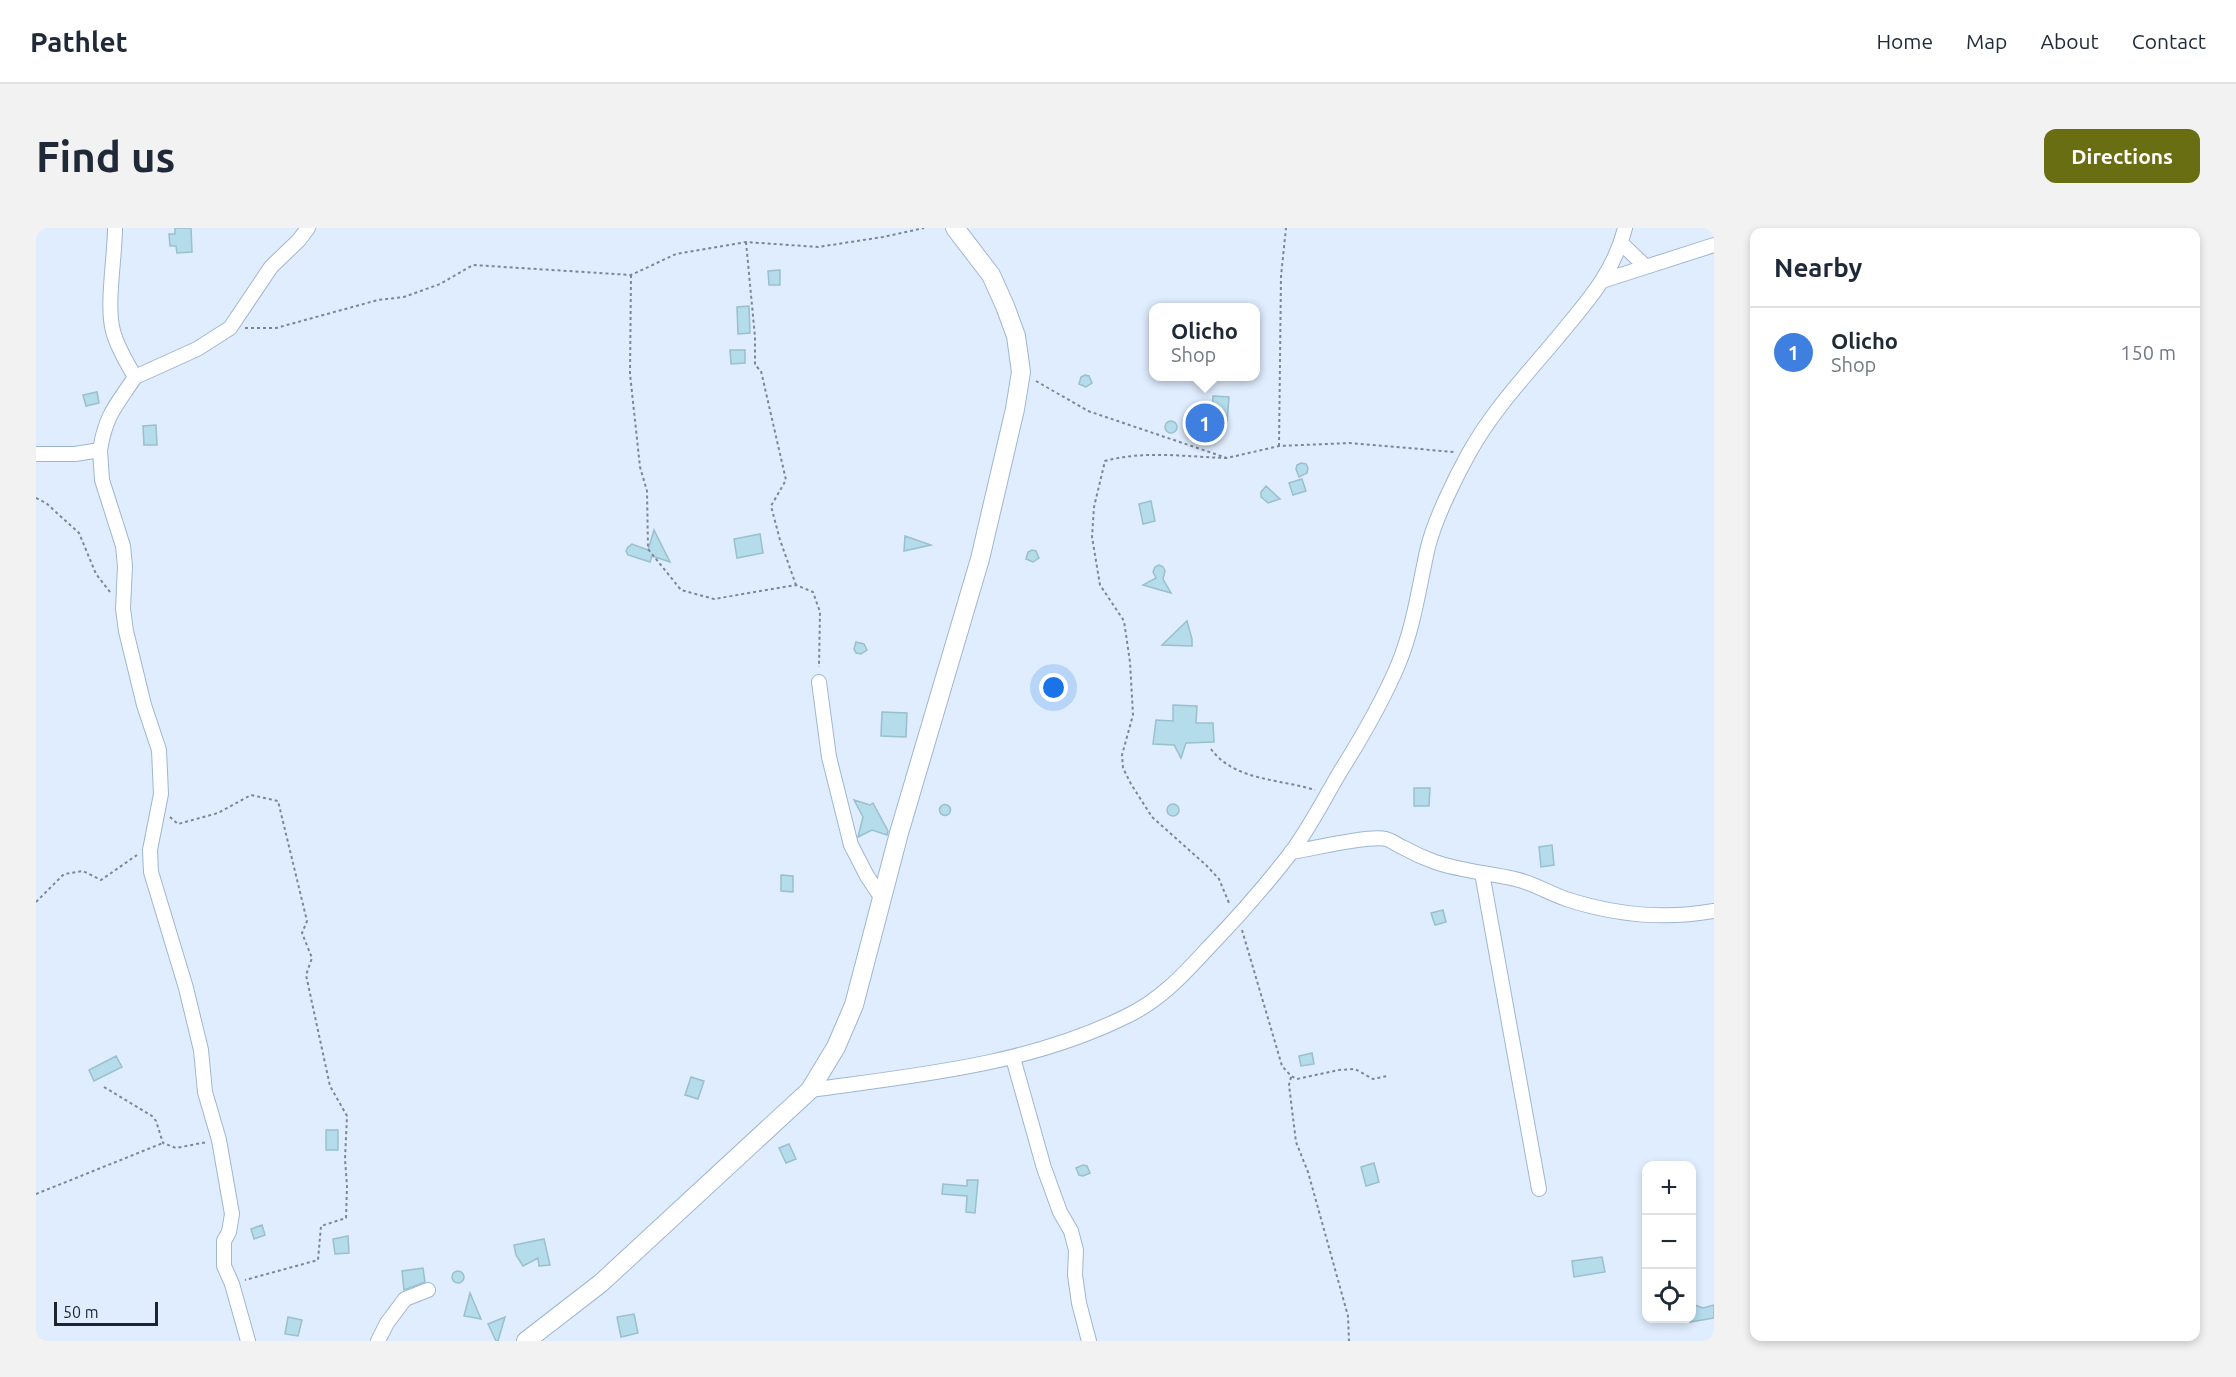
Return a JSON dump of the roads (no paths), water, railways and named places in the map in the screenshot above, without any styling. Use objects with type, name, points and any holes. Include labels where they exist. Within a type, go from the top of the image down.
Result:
[{"type":"street","points":[[115,228],[111,314],[113,330],[122,354],[135,377]]},
{"type":"street","points":[[248,1341],[232,1284],[224,1266],[223,1254],[232,1214],[219,1140],[205,1092],[201,1050],[151,873],[150,850],[158,808],[161,772],[159,750],[144,705],[126,631],[123,609],[125,566],[123,546],[102,480],[100,450],[104,428],[110,414],[135,377],[196,349],[230,328],[271,267],[308,228]]},
{"type":"street","points":[[526,1341],[601,1283],[810,1090],[836,1047],[854,1005],[881,897],[980,559],[1016,409],[1021,372],[1016,336],[991,275],[955,228]]},
{"type":"street","points":[[810,1090],[945,1071],[1013,1058],[1057,1045],[1131,1015],[1158,998],[1188,970],[1236,919],[1291,852],[1375,715],[1409,635],[1429,544],[1468,453],[1504,402],[1605,280],[1625,228]]},
{"type":"street","points":[[1621,243],[1646,267]]},
{"type":"street","points":[[1605,280],[1714,245]]},
{"type":"street","points":[[36,454],[62,455],[100,450]]},
{"type":"street","points":[[819,682],[829,758],[851,845],[881,897]]},
{"type":"street","points":[[1291,852],[1370,839],[1386,839],[1426,859],[1449,866],[1516,879],[1541,887],[1563,898],[1623,914],[1668,916],[1714,911]]},
{"type":"street","points":[[1482,873],[1539,1189]]},
{"type":"street","points":[[1013,1058],[1044,1168],[1060,1212],[1071,1231],[1076,1250],[1075,1275],[1079,1303],[1089,1341]]},
{"type":"street","points":[[378,1341],[387,1323],[405,1299],[428,1290]]},
{"type":"place","name":"Olicho","points":[[1205,423]]}]
